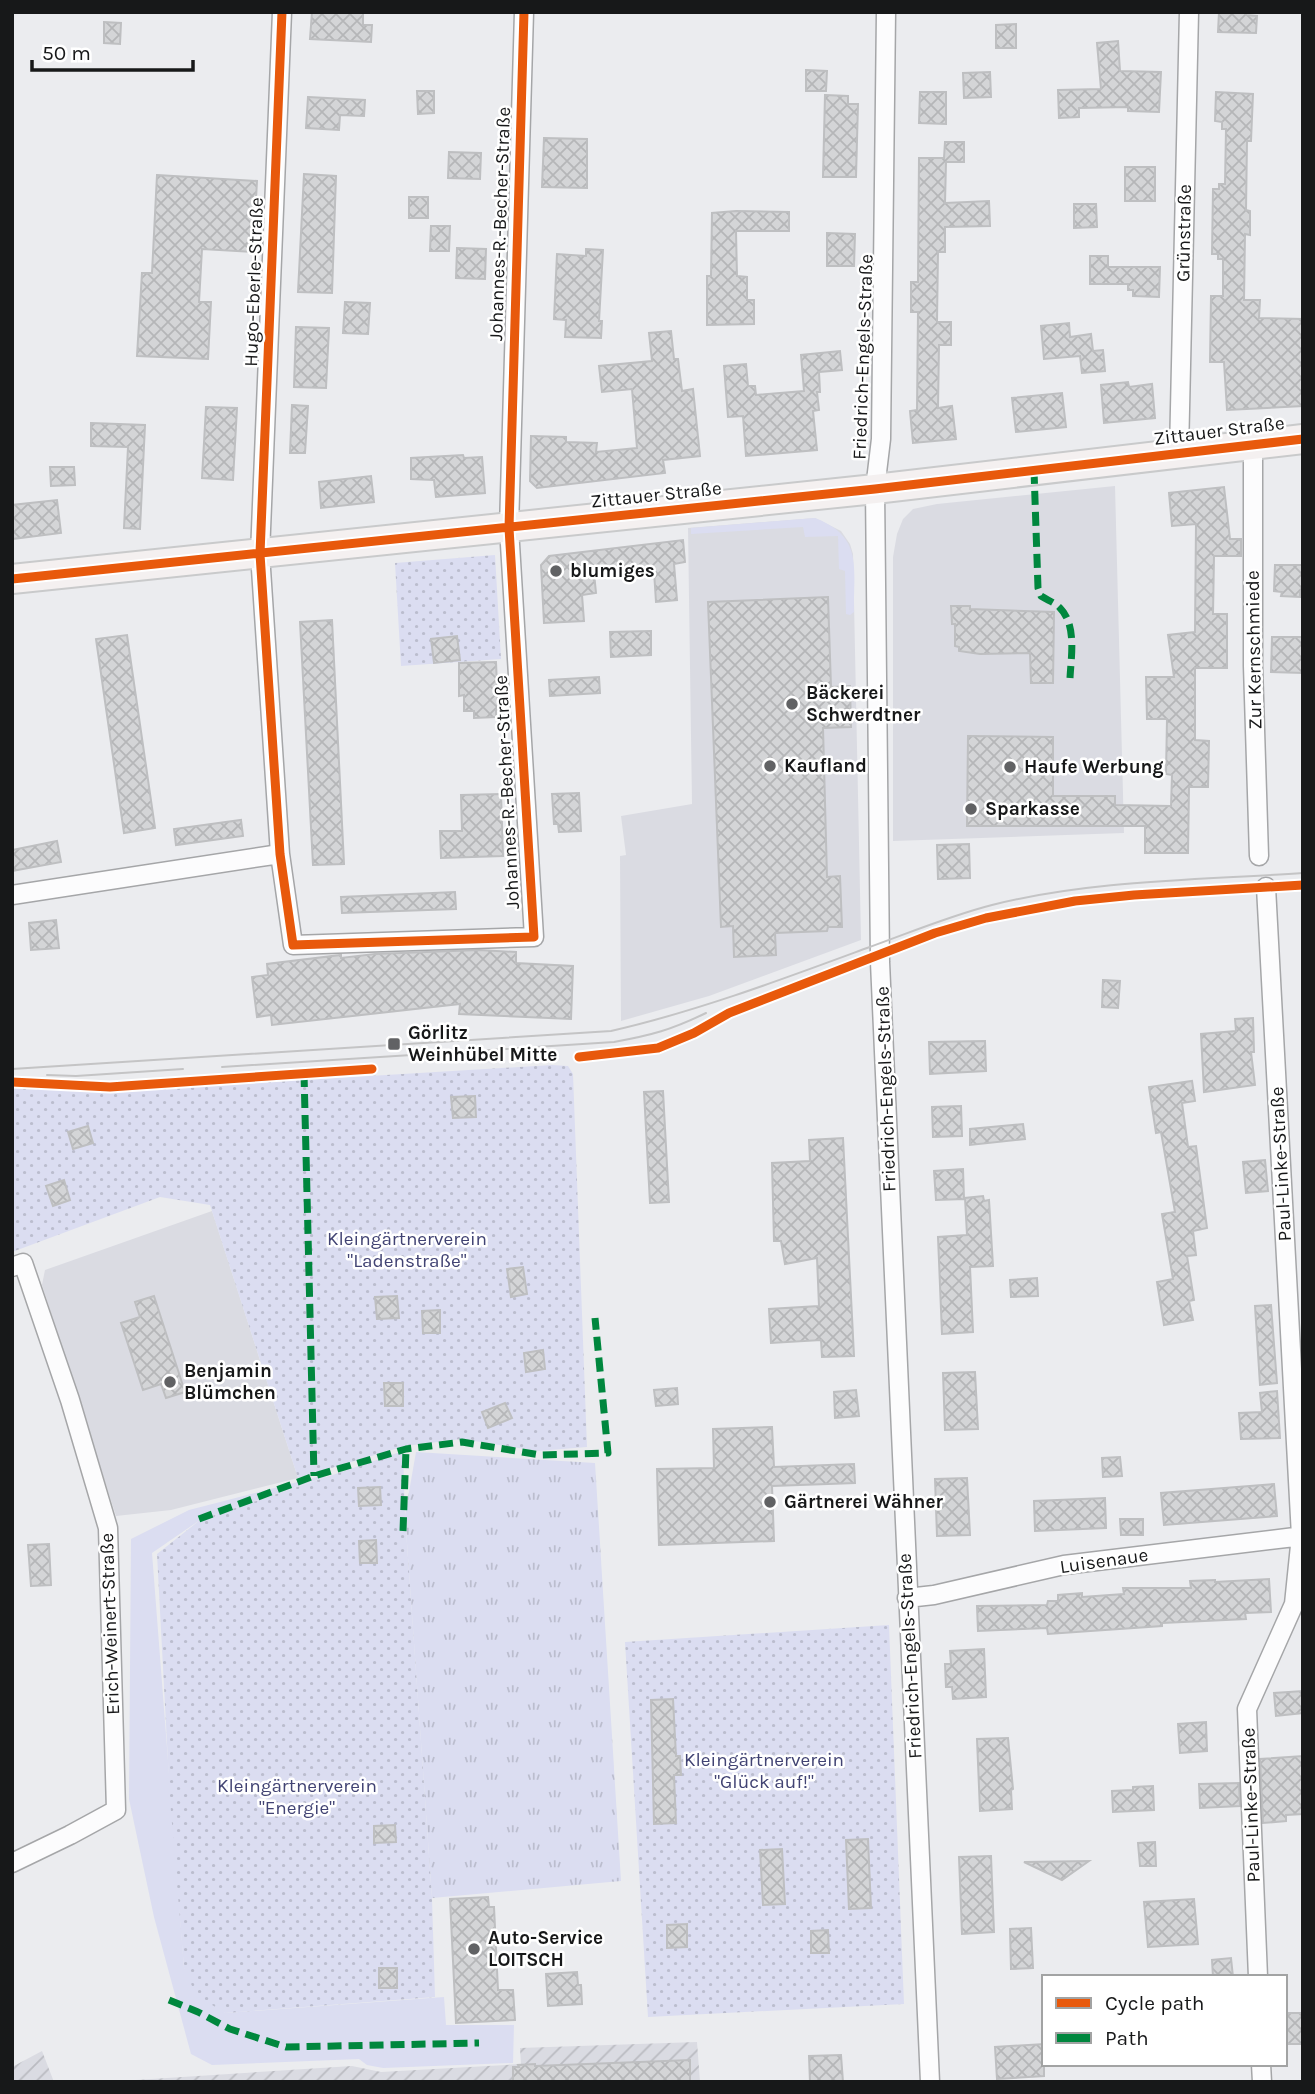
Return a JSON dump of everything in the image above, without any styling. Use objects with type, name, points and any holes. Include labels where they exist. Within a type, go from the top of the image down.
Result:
[{"type":"main road","name":"Zittauer Straße","points":[[12,579],[875,489],[1303,439]]},
{"type":"street","name":"Hugo-Eberle-Straße","points":[[260,554],[282,12]]},
{"type":"street","name":"Johannes-R.-Becher-Straße","points":[[260,554],[280,854],[293,945],[534,937],[509,528],[524,12]]},
{"type":"street","name":"Friedrich-Engels-Straße","points":[[886,12],[881,439],[875,489],[880,962],[930,2082]]},
{"type":"street","name":"Grünstraße","points":[[1180,453],[1189,12]]},
{"type":"street","name":"Zur Kernschmiede","points":[[1254,445],[1253,666],[1259,856]]},
{"type":"street","points":[[12,895],[280,854]]},
{"type":"street","name":"Paul-Linke-Straße","points":[[1258,1975],[1247,1709],[1294,1604],[1302,1536],[1266,887]]},
{"type":"street","name":"Erich-Weinert-Straße","points":[[12,1267],[23,1263],[70,1400],[108,1528],[116,1810],[12,1863]]},
{"type":"street","name":"Luisenaue","points":[[907,1598],[934,1595],[1064,1565],[1302,1536]]},
{"type":"shaded area","points":[[1115,486],[1124,833],[893,841],[893,557],[903,519],[913,509],[937,504]]},
{"type":"shaded area","points":[[815,518],[841,531],[853,554],[861,940],[709,996],[621,1021],[620,856],[626,855],[621,816],[692,804],[688,528]]},
{"type":"shaded area","name":"Benjamin Blümchen","points":[[212,1211],[298,1478],[171,1510],[116,1516],[42,1285],[45,1270]]},
{"type":"shaded area","points":[[697,2042],[700,2082],[105,2082],[352,2066],[381,2072],[521,2064],[520,2048]]},
{"type":"shaded area","points":[[42,2051],[54,2082],[12,2082],[12,2067]]},
{"type":"green space","points":[[815,518],[831,526],[849,544],[854,568],[854,612],[850,615],[846,614],[845,571],[839,569],[838,536],[805,537],[803,527],[691,534],[691,528]]},
{"type":"green space","points":[[495,555],[501,659],[401,666],[395,563]]},
{"type":"green space","name":"Kleingärtnerverein \"Ladenstraße\"","points":[[568,1066],[573,1074],[587,1447],[537,1451],[462,1439],[405,1446],[298,1478],[210,1205],[160,1197],[12,1252],[12,1086],[105,1092]]},
{"type":"green space","name":"Kleingärtnerverein \"Energie\"","points":[[403,1451],[405,1515],[432,1898],[435,1997],[225,2013],[196,1995],[184,1968],[170,1800],[157,1554],[200,1520]]},
{"type":"green space","points":[[416,1452],[595,1463],[621,1881],[432,1898],[405,1515]]},
{"type":"green space","points":[[321,1476],[326,1477],[200,1520],[152,1553],[184,1968],[225,2013],[444,1997],[446,2025],[514,2025],[513,2063],[383,2068],[367,2065],[359,2059],[212,2065],[191,2054],[154,1917],[129,1799],[131,1539],[189,1510]]},
{"type":"green space","name":"Kleingärtnerverein \"Glück auf!\"","points":[[889,1625],[904,2004],[648,2017],[625,1642]]},
{"type":"building","points":[[312,12],[363,12],[363,25],[372,25],[371,42],[310,39]]},
{"type":"building","points":[[1219,12],[1246,12],[1246,15],[1257,16],[1256,33],[1218,32]]},
{"type":"building","points":[[104,22],[121,23],[120,44],[104,43]]},
{"type":"building","points":[[1016,24],[1016,48],[996,48],[996,25]]},
{"type":"building","points":[[1118,41],[1120,71],[1161,72],[1159,112],[1128,111],[1128,107],[1079,108],[1079,117],[1059,118],[1058,90],[1101,89],[1097,43]]},
{"type":"building","points":[[806,70],[827,71],[826,91],[806,91]]},
{"type":"building","points":[[990,72],[991,97],[964,98],[963,73]]},
{"type":"building","points":[[417,91],[434,91],[434,113],[418,114]]},
{"type":"building","points":[[920,92],[946,92],[946,124],[919,123]]},
{"type":"building","points":[[1216,92],[1253,94],[1251,141],[1247,141],[1246,210],[1250,211],[1250,235],[1245,234],[1244,300],[1260,300],[1259,318],[1303,319],[1303,406],[1227,410],[1224,362],[1210,362],[1211,296],[1223,296],[1223,259],[1218,259],[1218,254],[1212,254],[1213,189],[1219,189],[1219,184],[1225,184],[1226,129],[1222,129],[1222,122],[1215,121]]},
{"type":"building","points":[[825,95],[848,96],[848,104],[858,104],[856,177],[823,177]]},
{"type":"building","points":[[308,97],[365,100],[364,116],[340,115],[339,130],[306,128]]},
{"type":"building","points":[[544,138],[587,139],[587,188],[542,187]]},
{"type":"building","points":[[945,142],[964,142],[964,162],[946,162],[945,203],[989,201],[990,226],[945,227],[945,252],[938,252],[937,322],[951,322],[951,345],[939,345],[938,408],[952,406],[956,439],[913,443],[910,411],[917,410],[918,312],[911,312],[911,282],[918,282],[919,158],[944,158]]},
{"type":"building","points":[[449,152],[481,153],[480,179],[448,178]]},
{"type":"building","points":[[1125,167],[1155,167],[1155,201],[1125,201]]},
{"type":"building","points":[[304,174],[336,176],[332,293],[298,292]]},
{"type":"building","points":[[157,175],[257,181],[253,252],[202,249],[199,302],[211,302],[208,359],[137,356],[142,273],[152,273]]},
{"type":"building","points":[[409,197],[428,197],[428,218],[409,218]]},
{"type":"building","points":[[1074,204],[1096,204],[1097,227],[1074,228]]},
{"type":"building","points":[[789,212],[789,231],[736,231],[737,276],[747,277],[747,300],[754,300],[754,324],[707,325],[707,276],[711,276],[712,213]]},
{"type":"building","points":[[431,226],[450,226],[449,251],[430,251]]},
{"type":"building","points":[[827,233],[855,234],[854,266],[827,266]]},
{"type":"building","points":[[457,248],[486,249],[485,279],[456,278]]},
{"type":"building","points":[[586,249],[603,250],[599,321],[602,321],[601,338],[565,337],[566,320],[554,319],[557,254],[586,256]]},
{"type":"building","points":[[1090,256],[1108,256],[1108,267],[1160,267],[1159,297],[1133,296],[1133,290],[1128,290],[1128,284],[1090,284]]},
{"type":"building","points":[[345,302],[370,303],[368,334],[343,333]]},
{"type":"building","points":[[1069,323],[1070,337],[1091,334],[1093,351],[1103,350],[1105,371],[1082,373],[1080,356],[1044,359],[1041,326]]},
{"type":"building","points":[[296,327],[329,328],[326,388],[294,387]]},
{"type":"building","points":[[671,331],[682,391],[693,389],[700,456],[663,460],[665,473],[537,488],[530,481],[531,436],[566,437],[566,442],[597,443],[596,452],[637,448],[632,389],[602,392],[599,366],[652,361],[649,333]]},
{"type":"building","points":[[840,351],[842,370],[819,372],[819,410],[813,411],[817,450],[746,456],[743,416],[728,417],[724,366],[746,364],[748,386],[755,386],[756,395],[804,391],[801,355]]},
{"type":"building","points":[[1128,382],[1129,387],[1152,384],[1155,418],[1104,423],[1101,385]]},
{"type":"building","points":[[1062,393],[1066,427],[1016,432],[1012,398]]},
{"type":"building","points":[[292,405],[308,406],[305,453],[290,453]]},
{"type":"building","points":[[206,407],[237,408],[233,480],[202,478]]},
{"type":"building","points":[[91,423],[145,425],[140,529],[124,528],[128,447],[91,446]]},
{"type":"building","points":[[463,455],[464,458],[482,457],[485,493],[436,497],[434,480],[411,479],[411,458]]},
{"type":"building","points":[[50,467],[74,467],[75,485],[51,486]]},
{"type":"building","points":[[371,476],[374,502],[321,508],[319,482]]},
{"type":"building","points":[[1224,487],[1230,539],[1241,539],[1241,556],[1214,556],[1213,614],[1227,614],[1227,668],[1195,668],[1195,740],[1209,741],[1208,787],[1189,787],[1188,853],[1145,853],[1145,826],[967,826],[968,736],[1053,737],[1053,796],[1115,796],[1115,805],[1171,806],[1172,775],[1166,774],[1167,719],[1147,719],[1146,677],[1174,677],[1168,635],[1195,632],[1196,524],[1172,526],[1169,493]]},
{"type":"building","points":[[57,500],[61,533],[12,539],[12,505]]},
{"type":"building","points":[[683,540],[685,562],[674,564],[677,600],[656,602],[654,571],[633,574],[632,568],[594,573],[596,593],[582,595],[584,621],[544,623],[541,565],[549,556]]},
{"type":"building","points":[[1275,565],[1303,565],[1303,592],[1300,592],[1300,597],[1281,596],[1282,592],[1274,591]]},
{"type":"building","name":"Kaufland","points":[[828,597],[831,687],[850,686],[851,727],[823,728],[827,877],[840,876],[842,927],[828,927],[827,931],[775,933],[776,955],[734,957],[733,926],[721,927],[708,602]]},
{"type":"building","points":[[951,606],[1054,612],[1053,683],[1031,683],[1030,653],[980,654],[959,651],[959,647],[955,646],[955,624],[952,624]]},
{"type":"building","points":[[332,620],[344,864],[313,865],[300,622]]},
{"type":"building","points":[[651,631],[651,655],[611,657],[610,632]]},
{"type":"building","points":[[127,635],[155,828],[124,833],[96,639]]},
{"type":"building","points":[[457,636],[460,660],[434,663],[431,639]]},
{"type":"building","points":[[1272,637],[1303,637],[1303,673],[1271,672]]},
{"type":"building","points":[[496,662],[496,717],[474,718],[474,711],[464,711],[464,695],[459,696],[459,663]]},
{"type":"building","points":[[599,677],[600,693],[550,696],[549,680]]},
{"type":"building","points":[[579,793],[581,831],[559,832],[558,824],[554,824],[552,794]]},
{"type":"building","points":[[501,794],[503,856],[441,858],[440,831],[462,831],[461,795]]},
{"type":"building","points":[[241,820],[243,836],[176,845],[174,829]]},
{"type":"building","points":[[57,841],[61,862],[12,871],[12,850]]},
{"type":"building","points":[[969,844],[970,878],[938,879],[937,845]]},
{"type":"building","points":[[455,892],[456,909],[342,913],[341,897]]},
{"type":"building","points":[[56,920],[59,948],[31,950],[29,923]]},
{"type":"building","points":[[479,950],[516,952],[516,963],[573,966],[571,1019],[459,1014],[460,1004],[272,1025],[271,1015],[257,1017],[252,977],[268,975],[267,964],[341,955],[341,958]]},
{"type":"building","points":[[1103,980],[1120,981],[1118,1008],[1102,1007]]},
{"type":"building","points":[[1253,1018],[1254,1052],[1251,1052],[1255,1085],[1204,1092],[1201,1034],[1236,1031],[1235,1019]]},
{"type":"building","points":[[985,1041],[986,1071],[930,1074],[929,1042]]},
{"type":"building","points":[[1192,1081],[1195,1101],[1182,1103],[1188,1147],[1196,1146],[1207,1228],[1193,1231],[1196,1255],[1187,1256],[1194,1300],[1189,1301],[1193,1320],[1164,1325],[1157,1282],[1173,1279],[1162,1214],[1175,1212],[1161,1132],[1156,1133],[1149,1087]]},
{"type":"building","points":[[663,1091],[669,1202],[650,1203],[644,1092]]},
{"type":"building","points":[[475,1096],[476,1117],[453,1118],[451,1097]]},
{"type":"building","points":[[961,1106],[962,1136],[933,1137],[932,1107]]},
{"type":"building","points":[[1023,1124],[1025,1139],[970,1145],[970,1129]]},
{"type":"building","points":[[88,1126],[93,1143],[73,1149],[68,1132]]},
{"type":"building","points":[[843,1138],[854,1356],[822,1357],[821,1340],[771,1343],[769,1309],[819,1306],[817,1258],[785,1264],[781,1241],[774,1241],[772,1163],[810,1161],[809,1140]]},
{"type":"building","points":[[1265,1160],[1268,1191],[1246,1193],[1243,1162]]},
{"type":"building","points":[[963,1169],[964,1199],[936,1200],[934,1171]]},
{"type":"building","points":[[64,1180],[70,1200],[53,1206],[46,1186]]},
{"type":"building","points":[[983,1196],[984,1201],[989,1200],[993,1266],[970,1267],[973,1332],[942,1334],[938,1237],[967,1235],[965,1198]]},
{"type":"building","points":[[523,1267],[527,1294],[511,1297],[507,1269]]},
{"type":"building","points":[[1037,1278],[1038,1296],[1011,1297],[1010,1280]]},
{"type":"building","points":[[154,1296],[185,1392],[166,1398],[161,1384],[143,1390],[121,1323],[140,1317],[135,1302]]},
{"type":"building","points":[[397,1296],[399,1318],[377,1319],[375,1297]]},
{"type":"building","points":[[1271,1305],[1277,1383],[1260,1385],[1255,1306]]},
{"type":"building","points":[[440,1310],[440,1333],[423,1333],[422,1311]]},
{"type":"building","points":[[543,1350],[545,1369],[526,1372],[524,1353]]},
{"type":"building","points":[[975,1372],[978,1429],[945,1430],[943,1373]]},
{"type":"building","points":[[384,1383],[403,1383],[403,1406],[385,1406]]},
{"type":"building","points":[[677,1388],[678,1404],[656,1406],[654,1390]]},
{"type":"building","points":[[856,1390],[859,1416],[835,1418],[834,1392]]},
{"type":"building","points":[[1277,1391],[1280,1438],[1241,1439],[1239,1413],[1262,1412],[1260,1393]]},
{"type":"building","points":[[505,1403],[512,1418],[488,1428],[482,1412]]},
{"type":"building","points":[[772,1427],[774,1467],[854,1464],[855,1483],[772,1486],[774,1541],[659,1545],[657,1469],[714,1468],[713,1429]]},
{"type":"building","points":[[1120,1457],[1122,1476],[1103,1477],[1102,1458]]},
{"type":"building","points":[[967,1478],[970,1535],[937,1536],[935,1479]]},
{"type":"building","points":[[1274,1484],[1277,1516],[1164,1525],[1161,1493]]},
{"type":"building","points":[[380,1487],[381,1505],[359,1506],[358,1488]]},
{"type":"building","points":[[1105,1498],[1106,1528],[1035,1531],[1034,1501]]},
{"type":"building","points":[[1120,1519],[1143,1519],[1143,1535],[1121,1535]]},
{"type":"building","points":[[376,1540],[377,1563],[360,1563],[359,1541]]},
{"type":"building","points":[[49,1544],[51,1585],[31,1586],[28,1545]]},
{"type":"building","points":[[1269,1579],[1271,1612],[1245,1613],[1246,1619],[1162,1623],[1162,1626],[1048,1634],[1047,1628],[978,1631],[977,1606],[1047,1605],[1048,1601],[1058,1601],[1058,1595],[1082,1593],[1082,1597],[1124,1594],[1123,1588],[1191,1588],[1190,1581]]},
{"type":"building","points":[[984,1649],[986,1697],[953,1699],[952,1687],[946,1687],[945,1664],[951,1664],[950,1651]]},
{"type":"building","points":[[1303,1691],[1303,1713],[1276,1716],[1274,1693]]},
{"type":"building","points":[[673,1699],[676,1756],[680,1756],[681,1775],[674,1775],[676,1823],[654,1824],[651,1700]]},
{"type":"building","points":[[1206,1722],[1207,1751],[1180,1753],[1178,1724]]},
{"type":"building","points":[[1008,1738],[1013,1789],[1012,1809],[980,1811],[977,1739]]},
{"type":"building","points":[[1303,1756],[1303,1814],[1286,1815],[1286,1821],[1263,1823],[1260,1759]]},
{"type":"building","points":[[1239,1783],[1240,1806],[1200,1808],[1199,1784]]},
{"type":"building","points":[[1153,1786],[1154,1810],[1113,1812],[1112,1791]]},
{"type":"building","points":[[395,1825],[396,1842],[374,1843],[374,1826]]},
{"type":"building","points":[[868,1839],[871,1908],[849,1909],[846,1840]]},
{"type":"building","points":[[1155,1842],[1156,1866],[1140,1866],[1138,1843]]},
{"type":"building","points":[[782,1849],[785,1904],[763,1905],[760,1850]]},
{"type":"building","points":[[991,1856],[994,1932],[962,1934],[959,1857]]},
{"type":"building","points":[[1089,1861],[1062,1880],[1024,1862]]},
{"type":"building","name":"Auto-Service LOITSCH","points":[[488,1897],[489,1907],[494,1907],[498,1990],[513,1990],[515,2020],[456,2023],[450,1899]]},
{"type":"building","points":[[1194,1899],[1198,1944],[1148,1947],[1144,1902]]},
{"type":"building","points":[[687,1924],[687,1947],[667,1948],[667,1925]]},
{"type":"building","points":[[1031,1928],[1033,1968],[1011,1969],[1010,1929]]},
{"type":"building","points":[[828,1930],[829,1953],[811,1953],[811,1931]]},
{"type":"building","points":[[1231,1958],[1233,1975],[1213,1975],[1212,1960]]},
{"type":"building","points":[[379,1968],[397,1968],[397,1988],[379,1988]]},
{"type":"building","points":[[577,1972],[582,2004],[548,2006],[546,1974]]},
{"type":"building","points":[[1287,2013],[1303,2013],[1303,2044],[1287,2044]]},
{"type":"building","points":[[1042,2044],[1044,2076],[997,2079],[995,2047]]},
{"type":"building","points":[[841,2055],[843,2082],[810,2082],[809,2056]]},
{"type":"building","points":[[690,2060],[690,2082],[513,2082],[513,2067],[519,2067],[518,2065]]},
{"type":"tram line","points":[[12,1069],[611,1031],[740,994],[945,919],[992,905],[1068,890],[1303,873]]},
{"type":"tram line","points":[[222,1067],[614,1042],[661,1031],[706,1013]]},
{"type":"tram line","points":[[47,1075],[76,1076],[183,1069]]},
{"type":"marked path","points":[[1034,470],[1038,588],[1041,596],[1060,608],[1069,623],[1072,642],[1070,678]]},
{"type":"marked path","points":[[304,1073],[314,1476]]},
{"type":"marked path","points":[[199,1519],[314,1476],[406,1449],[462,1442],[540,1455],[608,1453],[595,1318]]},
{"type":"marked path","points":[[403,1531],[406,1449]]},
{"type":"marked path","points":[[169,2000],[230,2029],[286,2047],[479,2043]]},
{"type":"cycle path","points":[[282,12],[260,554],[280,854],[293,945],[534,937],[509,528],[524,12]]},
{"type":"cycle path","points":[[12,579],[875,489],[1303,439]]},
{"type":"cycle path","points":[[579,1057],[658,1048],[694,1033],[729,1013],[935,933],[986,918],[1075,901],[1303,885]]},
{"type":"cycle path","points":[[12,1082],[110,1087],[372,1069]]},
{"type":"place","name":"blumiges","points":[[556,571]]},
{"type":"place","name":"Bäckerei Schwerdtner","points":[[792,704]]},
{"type":"place","name":"Kaufland","points":[[770,766]]},
{"type":"place","name":"Haufe Werbung","points":[[1010,767]]},
{"type":"place","name":"Sparkasse","points":[[971,809]]},
{"type":"place","name":"Görlitz Weinhübel Mitte","points":[[394,1044]]},
{"type":"place","name":"Benjamin Blümchen","points":[[170,1382]]},
{"type":"place","name":"Gärtnerei Wähner","points":[[770,1502]]},
{"type":"place","name":"Auto-Service LOITSCH","points":[[474,1949]]}]
